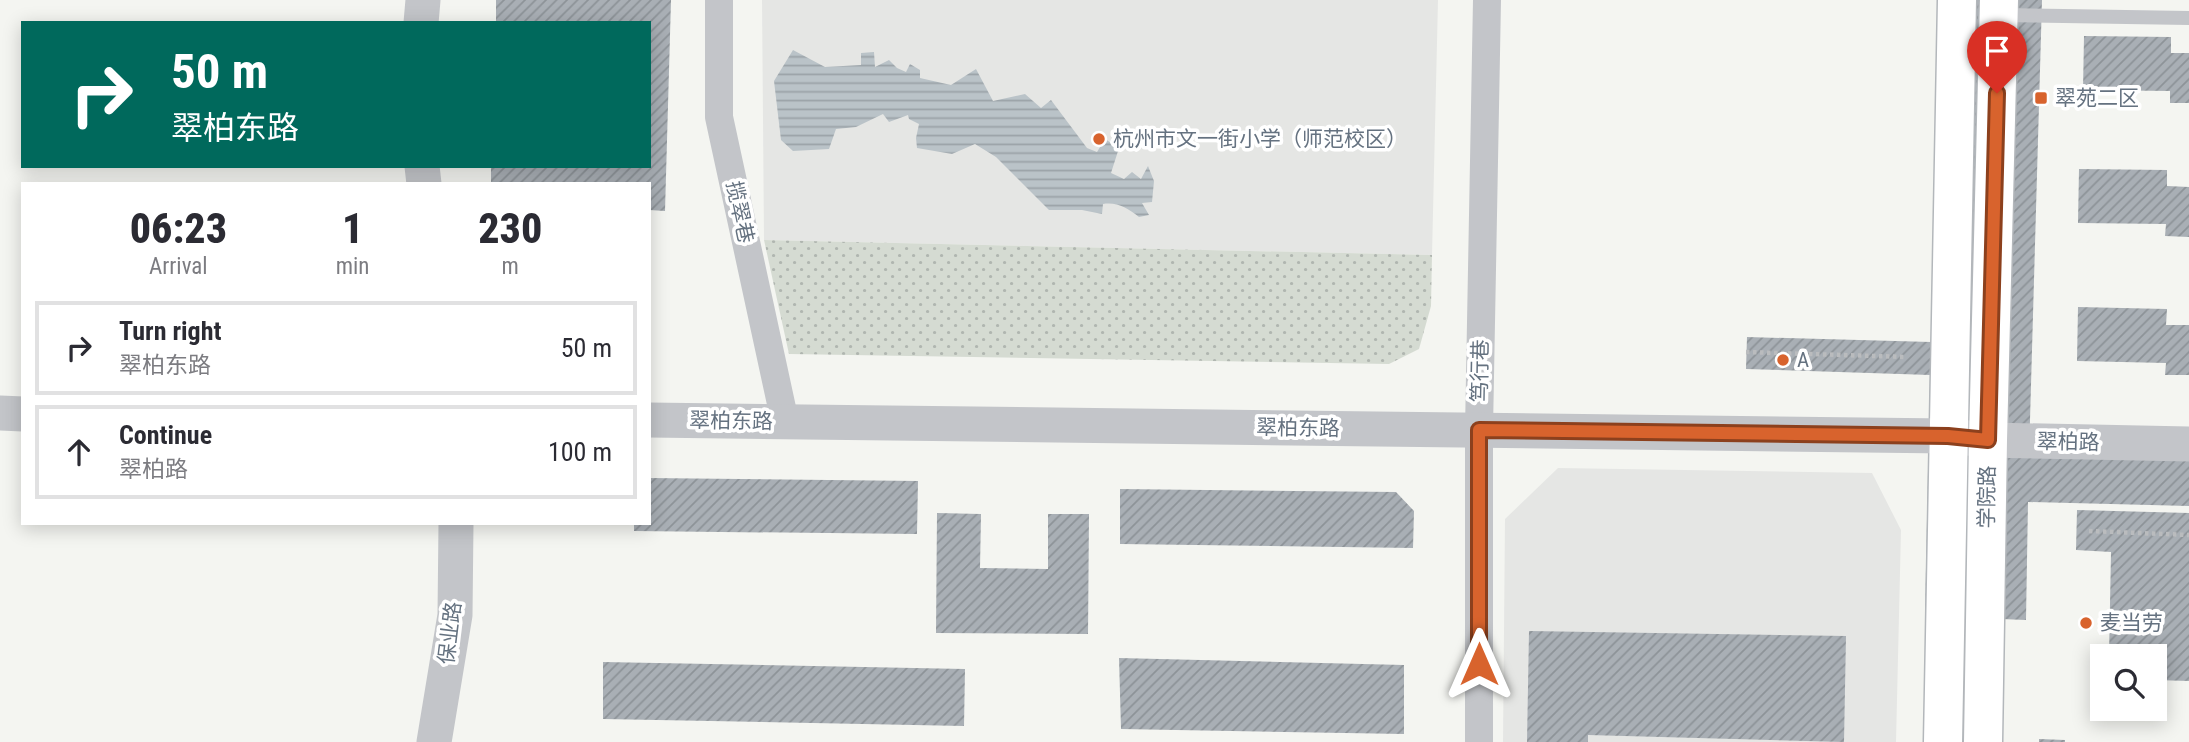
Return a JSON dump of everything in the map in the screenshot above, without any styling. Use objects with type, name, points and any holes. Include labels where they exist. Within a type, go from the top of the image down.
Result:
[{"type":"main road","name":"学院路","points":[[1943,742],[1957,0]]},
{"type":"main road","name":"学院路","points":[[1983,742],[1999,7]]},
{"type":"street","points":[[421,21],[423,0]]},
{"type":"street","name":"揽翠巷","points":[[719,0],[719,117],[785,422]]},
{"type":"street","name":"笃行巷","points":[[1479,742],[1479,430],[1487,0]]},
{"type":"street","points":[[0,413],[21,414]]},
{"type":"street","name":"翠柏东路","points":[[651,421],[1948,436]]},
{"type":"street","name":"翠柏路","points":[[1948,436],[1988,440],[2189,444]]},
{"type":"street","name":"保业路","points":[[433,742],[455,615],[456,525]]},
{"type":"lane","points":[[1999,7],[2189,18]]},
{"type":"path","points":[[1746,352],[1906,357]]},
{"type":"path","points":[[2089,531],[2189,535]]},
{"type":"shaded area","name":"杭州市文一街小学（师范校区）","points":[[762,0],[1438,0],[1432,255],[764,240]]},
{"type":"shaded area","points":[[793,50],[825,67],[861,65],[861,53],[874,52],[875,67],[889,60],[906,72],[910,64],[920,70],[920,78],[951,85],[976,69],[993,101],[1025,94],[1041,108],[1051,100],[1087,148],[1097,152],[1105,139],[1119,148],[1111,173],[1124,179],[1132,172],[1141,179],[1148,166],[1154,181],[1152,202],[1142,203],[1149,215],[1139,217],[1122,206],[1113,204],[1103,204],[1102,214],[1082,210],[1049,210],[996,157],[975,144],[952,154],[917,148],[919,124],[909,119],[908,115],[889,122],[883,114],[856,127],[836,129],[829,149],[793,151],[781,140],[774,81]]},
{"type":"shaded area","points":[[764,240],[1432,255],[1431,306],[1419,349],[1389,364],[789,354]]},
{"type":"shaded area","points":[[1558,468],[1872,473],[1901,530],[1896,742],[1503,742],[1505,519]]},
{"type":"building","points":[[496,0],[671,0],[665,211],[651,210],[651,182],[491,182],[491,168],[651,168],[651,21],[496,21]]},
{"type":"building","points":[[1944,0],[2042,0],[2029,455],[2189,460],[2189,506],[2028,502],[2026,620],[1925,616],[1930,375],[1746,369],[1747,337],[1931,342]]},
{"type":"building","points":[[2084,36],[2171,37],[2171,53],[2189,53],[2189,103],[2170,103],[2170,91],[2083,90]]},
{"type":"building","points":[[2079,169],[2167,170],[2167,186],[2189,187],[2189,237],[2165,236],[2166,224],[2078,223]]},
{"type":"building","points":[[2078,307],[2167,309],[2166,325],[2189,325],[2189,375],[2165,375],[2166,363],[2077,361]]},
{"type":"building","points":[[651,478],[918,481],[917,534],[634,531],[634,525],[651,525]]},
{"type":"building","points":[[1120,489],[1396,492],[1414,511],[1413,548],[1120,544]]},
{"type":"building","points":[[2077,510],[2189,513],[2189,681],[2167,680],[2167,644],[2109,644],[2111,552],[2076,550]]},
{"type":"building","points":[[937,513],[981,514],[980,568],[1048,569],[1048,514],[1089,514],[1088,634],[936,633]]},
{"type":"building","points":[[1529,631],[1846,636],[1844,742],[1588,735],[1588,742],[1527,742]]},
{"type":"building","points":[[1119,658],[1404,665],[1404,734],[1121,729]]},
{"type":"building","points":[[603,662],[965,669],[964,726],[603,719]]},
{"type":"building","points":[[2039,739],[2065,740],[2065,742],[2039,742]]},
{"type":"place","name":"翠苑二区","points":[[2041,98]]},
{"type":"place","name":"杭州市文一街小学（师范校区）","points":[[1099,139]]},
{"type":"place","name":"A","points":[[1783,360]]},
{"type":"place","name":"麦当劳","points":[[2086,623]]},
{"type":"route","points":[[1479,664],[1479,430],[1948,436],[1988,440],[1997,93]]}]
